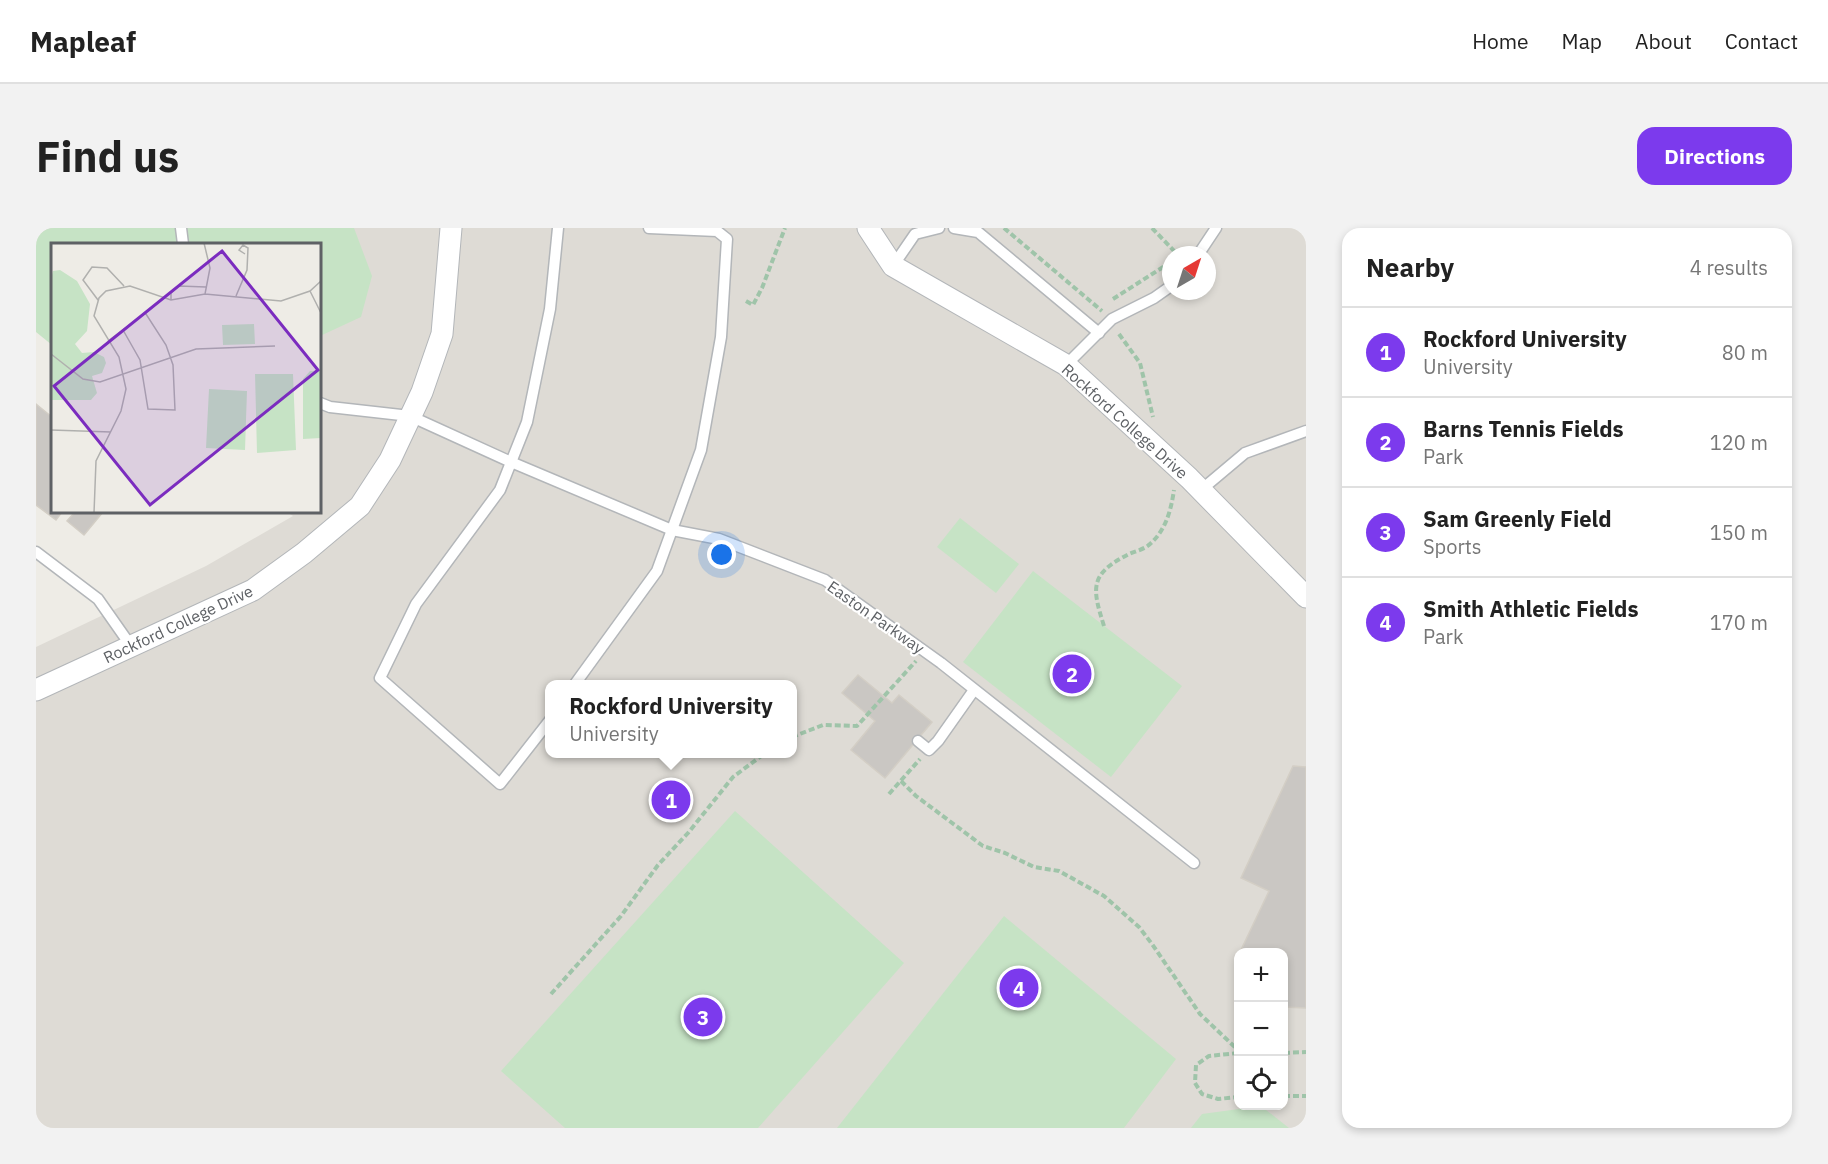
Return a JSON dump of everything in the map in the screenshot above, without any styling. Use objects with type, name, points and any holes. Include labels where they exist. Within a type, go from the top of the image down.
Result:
[{"type":"street","name":"Rockford College Drive","points":[[36,690],[253,590],[304,553],[360,506],[390,459],[422,392],[442,334],[451,228]]},
{"type":"street","name":"Rockford College Drive","points":[[868,228],[893,266],[1066,366],[1195,484],[1306,597]]},
{"type":"lane","points":[[181,228],[183,243]]},
{"type":"lane","points":[[545,725],[500,784],[380,678],[416,604],[500,490],[527,422],[550,309],[558,228]]},
{"type":"lane","points":[[578,680],[657,571],[701,450],[721,337],[727,239],[717,231],[650,228]]},
{"type":"lane","points":[[893,266],[915,234],[939,228]]},
{"type":"lane","points":[[954,228],[978,232],[1099,333]]},
{"type":"lane","points":[[1204,246],[1216,228]]},
{"type":"lane","points":[[1066,366],[1112,320],[1162,292]]},
{"type":"lane","name":"Easton Parkway","points":[[321,403],[330,407],[410,417],[672,530],[719,539],[825,580],[975,690],[1194,863]]},
{"type":"lane","points":[[1195,484],[1245,453],[1306,431]]},
{"type":"lane","points":[[36,552],[98,599],[131,646]]},
{"type":"lane","points":[[918,741],[929,750],[975,690]]},
{"type":"path","points":[[746,301],[753,305],[785,228]]},
{"type":"path","points":[[1152,228],[1169,246]]},
{"type":"path","points":[[1100,308],[1162,268]]},
{"type":"path","points":[[1104,626],[1095,597],[1098,581],[1106,567],[1149,546],[1164,529],[1172,506],[1174,486],[1195,484]]},
{"type":"path","points":[[797,735],[824,725],[857,726],[924,651]]},
{"type":"path","points":[[890,794],[929,750]]},
{"type":"path","points":[[551,994],[621,916],[658,865],[688,833],[733,777],[758,758]]},
{"type":"path","points":[[901,781],[916,796],[983,846],[1005,853],[1034,867],[1059,871],[1104,896],[1139,927],[1200,1014],[1234,1046]]},
{"type":"path","points":[[1234,1052],[1209,1056],[1196,1065],[1195,1083],[1202,1094],[1218,1099],[1234,1097]]},
{"type":"path","points":[[1288,1053],[1306,1052]]},
{"type":"path","points":[[1288,1096],[1306,1096]]},
{"type":"shaded area","points":[[36,228],[1306,228],[1306,1128],[36,1128],[36,647],[206,566],[293,516],[288,513],[321,513],[321,243],[51,243]]},
{"type":"green space","points":[[36,228],[354,228],[372,276],[361,317],[321,336],[321,243],[51,243],[51,344],[36,332]]},
{"type":"green space","points":[[960,518],[1019,564],[996,593],[937,547]]},
{"type":"green space","points":[[1033,571],[1182,686],[1111,777],[963,662]]},
{"type":"green space","points":[[735,811],[904,963],[758,1128],[565,1128],[501,1071]]},
{"type":"green space","points":[[1004,916],[1176,1059],[1124,1128],[837,1128]]},
{"type":"green space","points":[[1234,1110],[1266,1110],[1289,1128],[1191,1128],[1202,1114]]},
{"type":"building","points":[[36,404],[51,416],[51,513],[61,513],[56,520],[36,505]]},
{"type":"building","points":[[74,513],[102,513],[84,535],[67,521]]},
{"type":"building","points":[[858,675],[892,703],[899,695],[932,722],[885,778],[851,750],[875,721],[842,693]]},
{"type":"building","points":[[1293,766],[1306,767],[1306,1008],[1288,1007],[1288,948],[1242,948],[1269,891],[1241,878]]},
{"type":"place","name":"Barns Tennis Fields","points":[[1072,674]]},
{"type":"place","name":"Rockford University","points":[[671,800]]},
{"type":"place","name":"Smith Athletic Fields","points":[[1019,988]]},
{"type":"place","name":"Sam Greenly Field","points":[[703,1017]]}]
